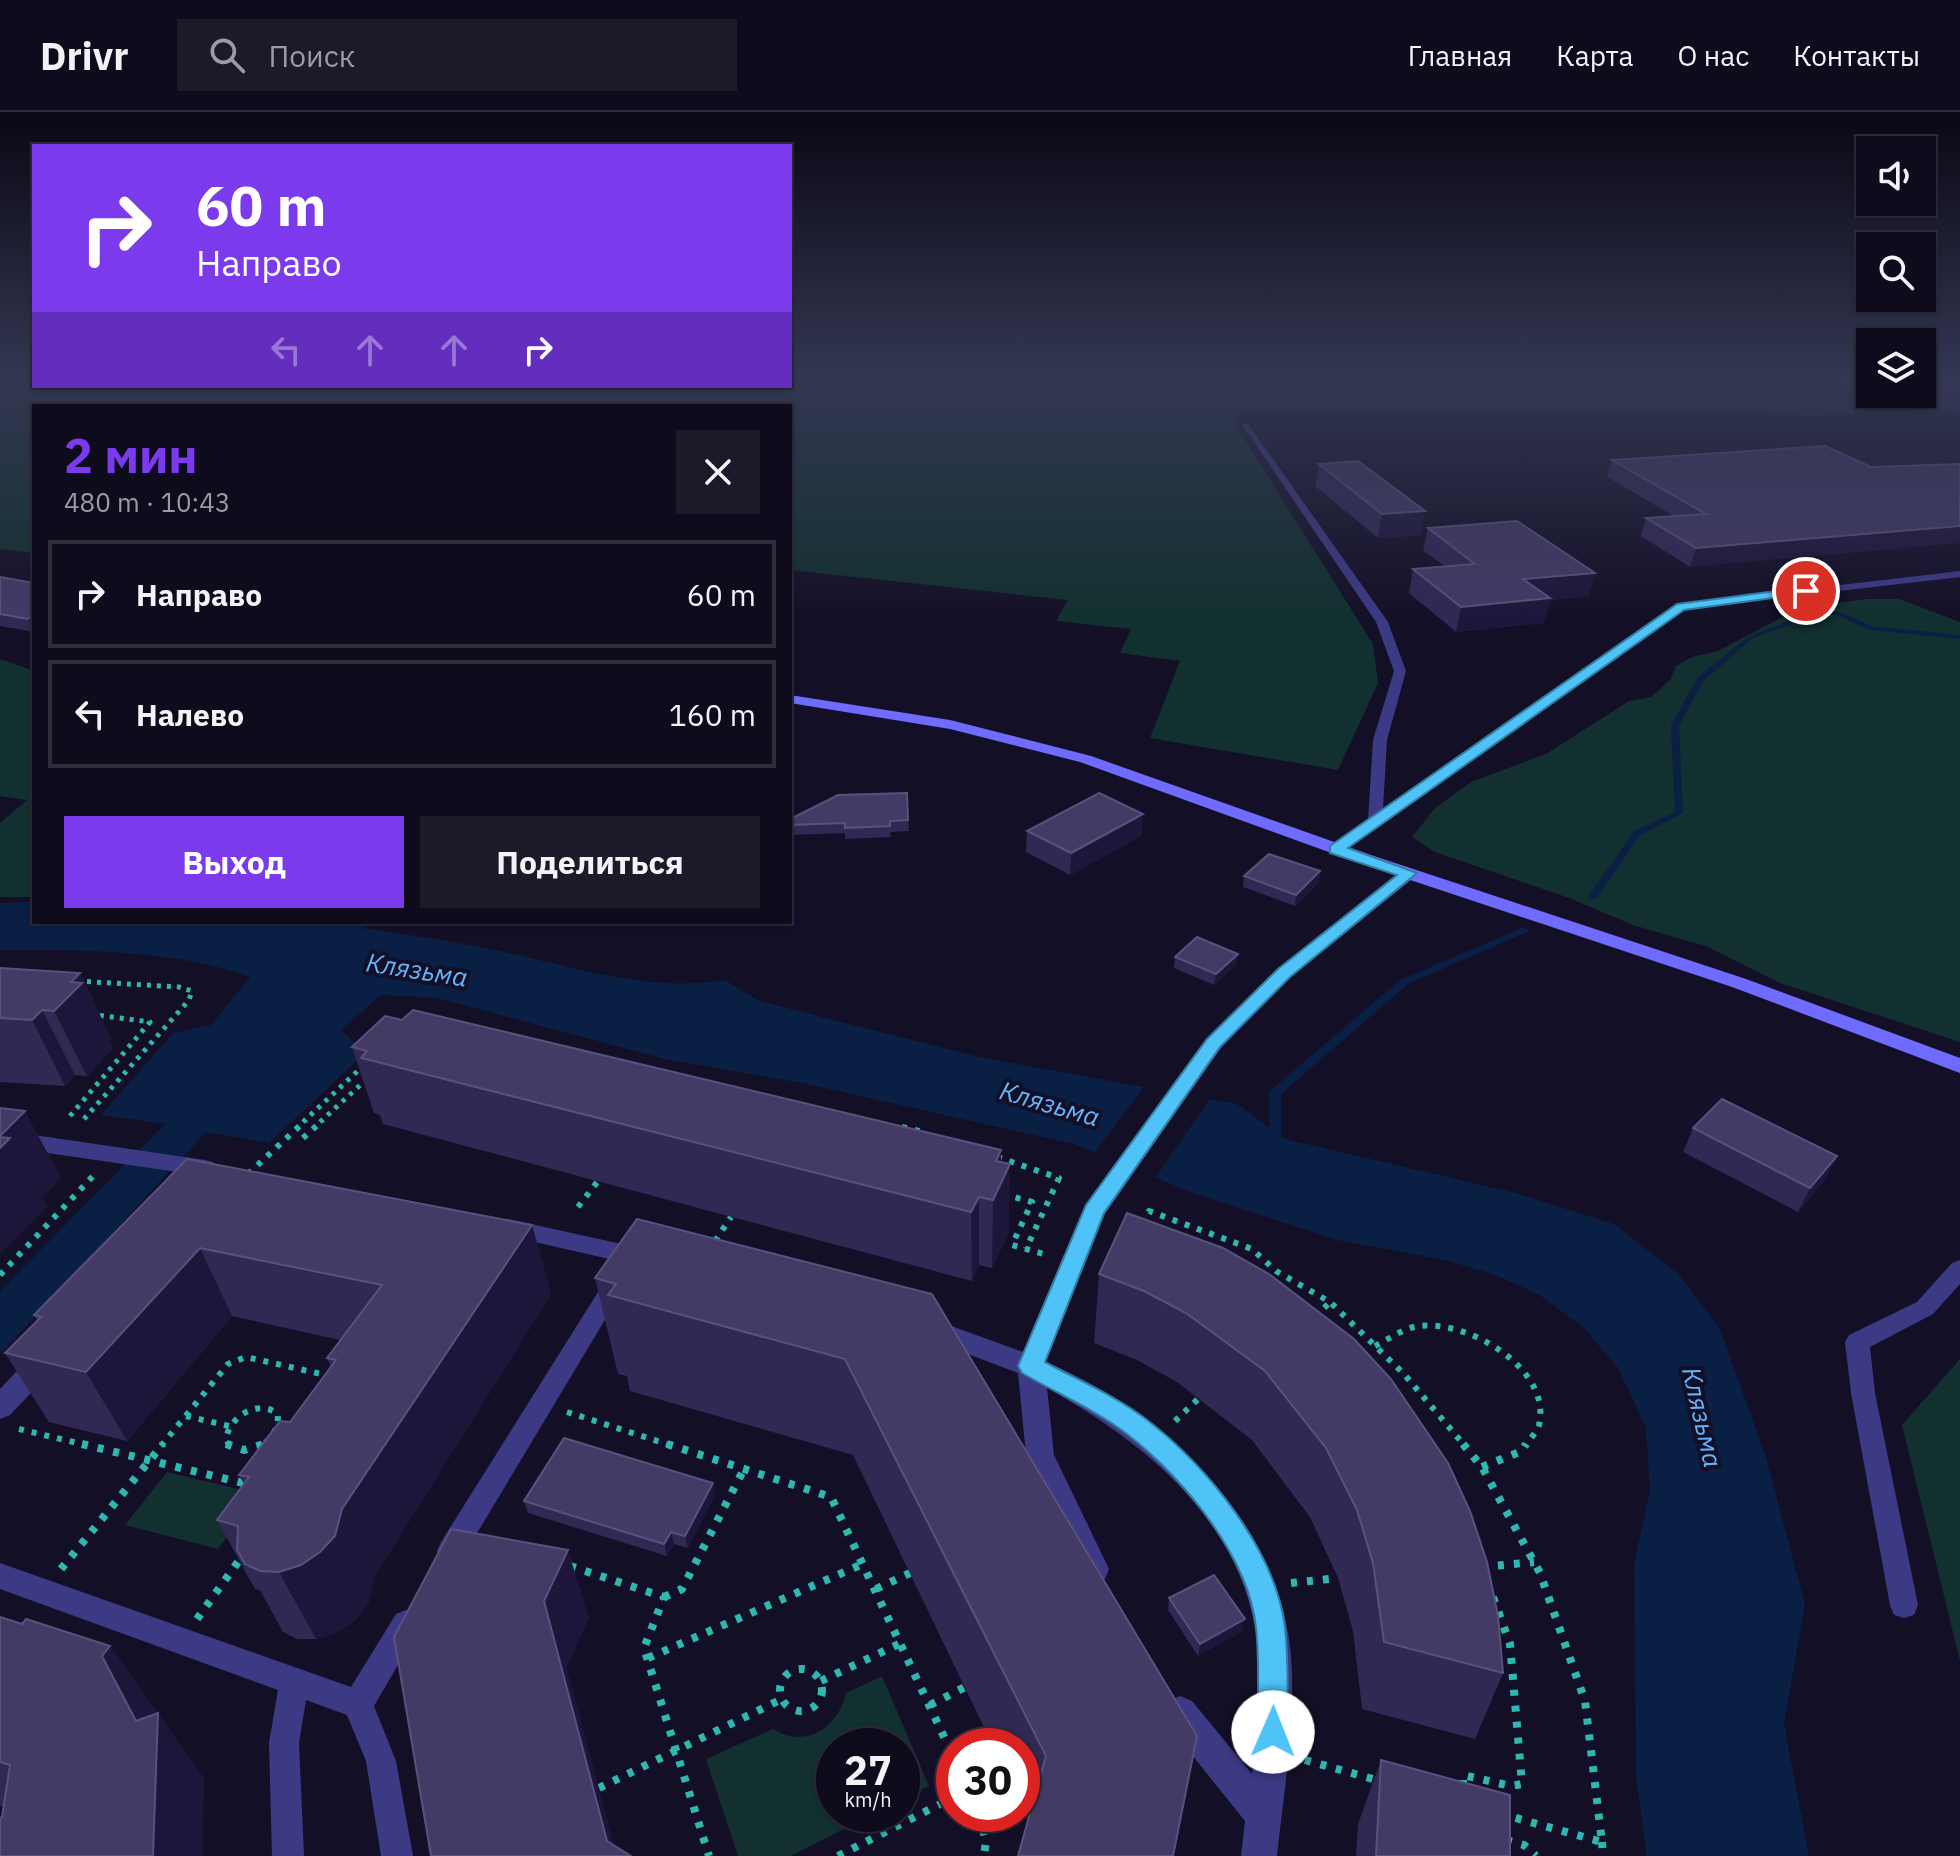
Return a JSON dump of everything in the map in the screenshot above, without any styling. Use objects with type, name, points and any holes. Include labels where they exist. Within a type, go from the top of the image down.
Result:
[{"type":"street","points":[[792,699],[959,728],[1044,747],[1137,775],[1336,849],[1562,924],[1960,1066]]},
{"type":"street","points":[[1112,1600],[1040,1455],[1031,1366],[1094,1211],[1214,1043],[1284,973],[1409,873]]},
{"type":"street","points":[[0,1138],[120,1154],[247,1176]]},
{"type":"street","points":[[198,1193],[219,1170]]},
{"type":"street","points":[[484,1223],[663,1262]]},
{"type":"street","points":[[918,1326],[1031,1366],[1134,1425],[1178,1462],[1220,1513],[1253,1569],[1271,1626],[1275,1714],[1259,1856]]},
{"type":"street","points":[[8,1417],[54,1351]]},
{"type":"street","points":[[1166,1690],[1181,1716],[1263,1815]]},
{"type":"lane","points":[[1268,458],[1382,622],[1400,671],[1380,740],[1375,822]]},
{"type":"lane","points":[[1336,849],[1681,606],[1960,574]]},
{"type":"lane","points":[[440,1570],[633,1255]]},
{"type":"lane","points":[[1904,1605],[1863,1393],[1857,1342],[1925,1308],[1960,1269]]},
{"type":"lane","points":[[0,1576],[358,1704],[381,1761],[397,1856]]},
{"type":"lane","points":[[358,1704],[423,1597]]},
{"type":"lane","points":[[288,1856],[284,1743],[294,1681]]},
{"type":"path","points":[[75,981],[179,987],[192,991],[189,1000],[84,1119]]},
{"type":"path","points":[[70,1116],[146,1031],[150,1022],[94,1015]]},
{"type":"path","points":[[247,1176],[366,1063]]},
{"type":"path","points":[[303,1138],[379,1067]]},
{"type":"path","points":[[890,1124],[936,1136]]},
{"type":"path","points":[[0,1275],[120,1154]]},
{"type":"path","points":[[995,1156],[1059,1178],[1026,1249]]},
{"type":"path","points":[[578,1207],[598,1181]]},
{"type":"path","points":[[990,1189],[1032,1202],[1012,1245],[1044,1254],[1038,1268]]},
{"type":"path","points":[[1139,1235],[1149,1211],[1252,1249],[1276,1271],[1330,1302],[1404,1374],[1482,1467],[1534,1562],[1585,1701],[1603,1856]]},
{"type":"path","points":[[714,1242],[731,1217]]},
{"type":"path","points":[[1310,1322],[1330,1302]]},
{"type":"path","points":[[1375,1346],[1409,1327],[1454,1327],[1500,1347],[1518,1363],[1540,1401],[1541,1420],[1535,1438],[1522,1453],[1504,1463],[1482,1467]]},
{"type":"path","points":[[42,1591],[228,1364],[238,1358],[339,1378]]},
{"type":"path","points":[[1172,1424],[1200,1397]]},
{"type":"path","points":[[542,1404],[831,1497],[865,1563],[940,1728]]},
{"type":"path","points":[[270,1408],[278,1414],[280,1424],[274,1436],[256,1448],[235,1451],[226,1445],[225,1435],[229,1426],[242,1414],[270,1408]]},
{"type":"path","points":[[186,1416],[229,1426]]},
{"type":"path","points":[[8,1417],[149,1460],[256,1486]]},
{"type":"path","points":[[274,1436],[289,1440]]},
{"type":"path","points":[[564,1564],[664,1597],[682,1589],[745,1467]]},
{"type":"path","points":[[182,1641],[252,1542]]},
{"type":"path","points":[[1479,1557],[1487,1580]]},
{"type":"path","points":[[1469,1568],[1534,1562]]},
{"type":"path","points":[[648,1658],[865,1563]]},
{"type":"path","points":[[876,1589],[910,1573]]},
{"type":"path","points":[[1290,1583],[1338,1578]]},
{"type":"path","points":[[1463,1804],[1463,1775],[1511,1786],[1522,1784],[1510,1644],[1492,1593]]},
{"type":"path","points":[[664,1597],[644,1648],[709,1856]]},
{"type":"path","points":[[821,1681],[901,1643]]},
{"type":"path","points":[[782,1699],[783,1680],[794,1671],[807,1669],[821,1681]]},
{"type":"path","points":[[782,1699],[795,1711],[809,1709],[819,1700],[821,1681]]},
{"type":"path","points":[[930,1705],[965,1687]]},
{"type":"path","points":[[599,1788],[782,1699]]},
{"type":"path","points":[[1271,1750],[1387,1782]]},
{"type":"path","points":[[838,1856],[936,1806]]},
{"type":"path","points":[[1494,1812],[1602,1842]]},
{"type":"path","points":[[984,1832],[984,1856]]},
{"type":"path","points":[[1494,1837],[1524,1845],[1536,1856]]},
{"type":"green space","points":[[0,458],[32,458],[32,553],[0,549]]},
{"type":"green space","points":[[792,458],[1256,458],[1373,644],[1378,683],[1338,770],[1150,738],[1180,661],[1120,653],[1131,629],[1056,621],[1068,600],[792,570]]},
{"type":"green space","points":[[1867,599],[1899,599],[1960,622],[1960,1042],[1780,983],[1708,947],[1633,925],[1569,898],[1435,852],[1412,837],[1435,808],[1471,782],[1546,754],[1629,701],[1651,697],[1670,680],[1676,666],[1692,657],[1718,651],[1786,615],[1816,606]]},
{"type":"green space","points":[[0,659],[32,670],[32,897],[0,897],[0,823],[27,800],[0,796]]},
{"type":"green space","points":[[1960,1359],[1960,1661],[1902,1425]]},
{"type":"green space","points":[[167,1472],[258,1494],[218,1549],[125,1525]]},
{"type":"green space","points":[[882,1676],[904,1728],[824,1728],[836,1716],[846,1693]]},
{"type":"green space","points":[[773,1729],[785,1735],[808,1736],[816,1733],[816,1832],[838,1832],[791,1856],[738,1856],[706,1759]]},
{"type":"green space","points":[[920,1765],[929,1786],[920,1790]]},
{"type":"water","name":"Клязьма","points":[[32,902],[32,924],[365,924],[367,928],[479,947],[609,976],[666,983],[725,980],[759,1001],[979,1057],[1237,1104],[1285,1139],[1516,1193],[1614,1224],[1678,1274],[1719,1327],[1765,1454],[1805,1604],[1784,1724],[1809,1856],[1647,1856],[1636,1777],[1634,1564],[1650,1490],[1646,1428],[1618,1368],[1583,1327],[1538,1294],[1493,1274],[1445,1260],[1337,1240],[1193,1193],[1074,1144],[807,1084],[665,1059],[437,998],[381,995],[341,1030],[365,1053],[269,1143],[206,1132],[0,1354],[0,1291],[165,1124],[101,1115],[173,1033],[211,1025],[250,977],[158,956],[94,951],[0,950],[0,903]]},
{"type":"pier","points":[[1145,1085],[1212,1096],[1153,1181],[1092,1156]]},
{"type":"building","points":[[1852,458],[1871,467],[1960,464],[1960,526],[1696,548],[1646,518],[1706,514],[1612,460]]},
{"type":"building","points":[[1358,461],[1425,511],[1382,514],[1319,464]]},
{"type":"building","points":[[1517,521],[1595,573],[1523,579],[1550,598],[1461,607],[1413,569],[1475,564],[1428,528]]},
{"type":"building","points":[[0,577],[32,583],[32,617],[0,614]]},
{"type":"building","points":[[907,793],[908,820],[890,821],[890,826],[845,828],[845,823],[792,825],[792,818],[838,795]]},
{"type":"building","points":[[1099,793],[1143,814],[1071,853],[1027,831]]},
{"type":"building","points":[[1269,854],[1320,871],[1296,895],[1244,876]]},
{"type":"building","points":[[1197,937],[1238,954],[1216,974],[1175,957]]},
{"type":"building","points":[[0,968],[80,973],[71,982],[82,983],[54,1011],[42,1010],[32,1020],[0,1018]]},
{"type":"building","points":[[413,1010],[1001,1150],[996,1161],[1010,1164],[993,1200],[979,1197],[971,1212],[361,1058],[367,1051],[352,1047],[385,1016],[402,1020]]},
{"type":"building","points":[[1722,1099],[1837,1156],[1810,1188],[1693,1128]]},
{"type":"building","points":[[0,1108],[25,1111],[0,1136]]},
{"type":"building","points":[[0,1137],[10,1138],[0,1148]]},
{"type":"building","points":[[187,1159],[532,1225],[342,1509],[335,1536],[320,1552],[301,1565],[279,1572],[260,1571],[245,1564],[237,1550],[238,1526],[217,1520],[249,1477],[239,1475],[280,1421],[290,1422],[336,1360],[327,1358],[382,1285],[200,1248],[86,1372],[5,1353],[41,1317],[34,1315]]},
{"type":"building","points":[[1127,1213],[1223,1248],[1269,1274],[1354,1339],[1391,1379],[1448,1463],[1470,1511],[1487,1562],[1498,1616],[1503,1673],[1384,1642],[1373,1563],[1357,1510],[1326,1448],[1265,1371],[1186,1313],[1144,1291],[1099,1274]]},
{"type":"building","points":[[637,1219],[932,1294],[1197,1736],[1173,1856],[1018,1856],[1025,1832],[1040,1832],[1040,1777],[1046,1756],[1040,1744],[1040,1728],[1032,1728],[845,1359],[608,1295],[616,1284],[595,1278]]},
{"type":"building","points":[[564,1438],[713,1483],[685,1536],[671,1532],[664,1544],[524,1501]]},
{"type":"building","points":[[451,1529],[568,1550],[544,1601],[607,1841],[631,1856],[431,1856],[394,1637]]},
{"type":"building","points":[[1214,1575],[1245,1619],[1200,1644],[1169,1598]]},
{"type":"building","points":[[0,1617],[22,1624],[26,1619],[110,1646],[102,1656],[136,1721],[158,1713],[153,1856],[0,1856],[0,1818],[10,1765],[0,1762]]},
{"type":"building","points":[[1381,1760],[1510,1795],[1510,1856],[1376,1856]]},
{"type":"waterway","points":[[1593,897],[1637,833],[1679,813],[1675,726],[1700,680],[1751,637],[1819,612],[1838,613],[1870,628],[1960,637]]},
{"type":"waterway","points":[[1275,1142],[1275,1093],[1404,982],[1524,930]]},
{"type":"route","points":[[1273,1732],[1271,1626],[1253,1569],[1220,1513],[1178,1462],[1134,1425],[1031,1366],[1094,1211],[1214,1043],[1284,973],[1409,873],[1336,849],[1681,606],[1806,591]]}]
